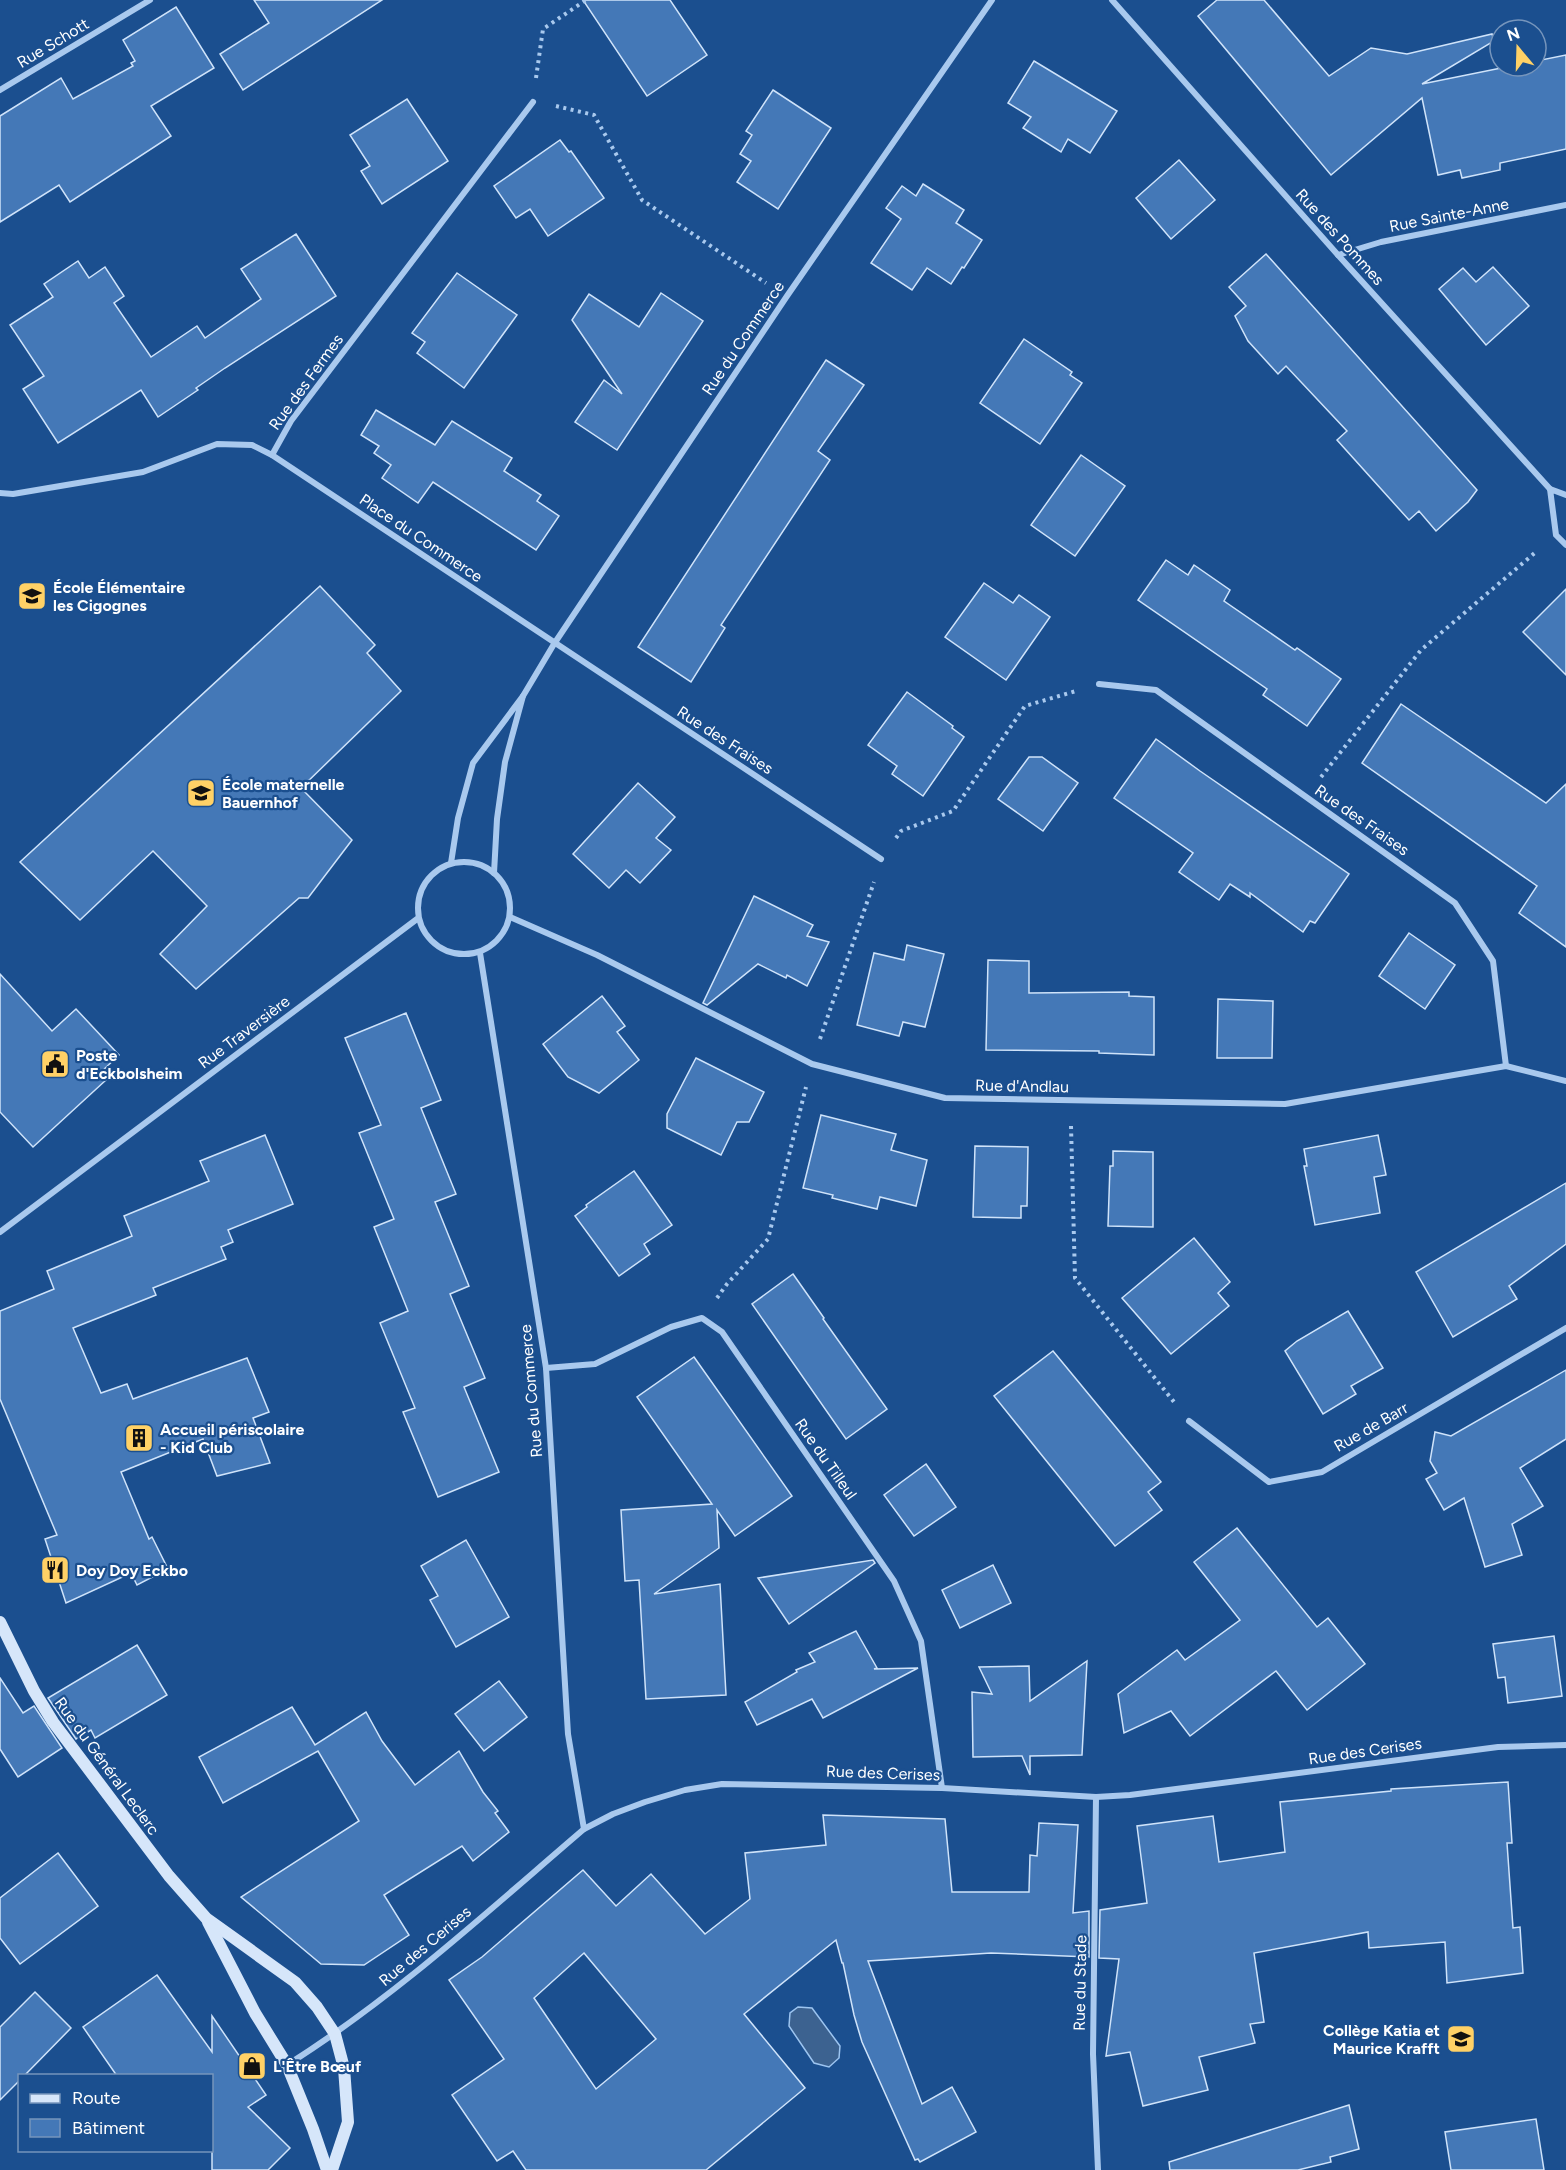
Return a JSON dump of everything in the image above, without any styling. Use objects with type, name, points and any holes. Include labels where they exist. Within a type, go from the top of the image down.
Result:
[{"type":"main road","name":"Rue du Général Leclerc","points":[[1,1628],[34,1691],[70,1746],[145,1847],[206,1918],[255,2013],[287,2064],[327,2170]]},
{"type":"main road","name":"Rue du Général Leclerc","points":[[206,1918],[295,1982],[317,2007],[335,2034],[344,2068],[348,2122],[332,2170]]},
{"type":"street","name":"Rue Schott","points":[[0,90],[150,0]]},
{"type":"street","name":"Rue du Commerce","points":[[451,863],[458,818],[473,763],[523,696],[554,644],[787,296],[992,0]]},
{"type":"street","name":"Rue des Pommes","points":[[1112,0],[1338,255],[1551,489],[1566,495]]},
{"type":"street","name":"Rue des Fermes","points":[[0,493],[13,494],[143,472],[217,444],[252,445],[272,455],[291,421],[533,102]]},
{"type":"street","name":"Rue Sainte-Anne","points":[[1338,255],[1381,243],[1566,205]]},
{"type":"street","name":"Place du Commerce","points":[[272,455],[554,644]]},
{"type":"street","points":[[1551,489],[1556,535],[1566,544]]},
{"type":"street","name":"Rue des Fraises","points":[[554,644],[881,859]]},
{"type":"street","name":"Rue des Fraises","points":[[1099,684],[1156,690],[1455,903],[1493,961],[1506,1066]]},
{"type":"street","name":"Rue du Commerce","points":[[494,873],[497,819],[505,762],[523,696]]},
{"type":"street","points":[[451,863],[474,863],[494,873],[506,889],[510,917],[502,935],[480,952],[456,955],[432,943],[417,918],[418,896],[434,871],[451,863]]},
{"type":"street","name":"Rue d'Andlau","points":[[510,917],[597,955],[812,1064],[945,1098],[1285,1104],[1506,1066],[1566,1081]]},
{"type":"street","name":"Rue Traversière","points":[[0,1232],[417,918]]},
{"type":"street","name":"Rue du Commerce","points":[[480,952],[546,1368],[568,1734],[584,1829]]},
{"type":"street","points":[[546,1368],[595,1364],[671,1327],[702,1318]]},
{"type":"street","name":"Rue du Tilleul","points":[[702,1318],[722,1332],[894,1581],[921,1641],[942,1788]]},
{"type":"street","name":"Rue de Barr","points":[[1189,1421],[1269,1482],[1322,1472],[1566,1328]]},
{"type":"street","name":"Rue des Cerises","points":[[287,2064],[335,2034],[397,1988],[584,1829],[613,1814],[685,1790],[722,1784],[942,1788],[1096,1797],[1130,1795],[1498,1747],[1566,1745]]},
{"type":"street","name":"Rue du Stade","points":[[1096,1797],[1093,2054],[1098,2170]]},
{"type":"path","points":[[586,0],[543,29],[533,102],[594,114],[642,200],[787,296]]},
{"type":"path","points":[[1305,796],[1421,650],[1556,535]]},
{"type":"path","points":[[702,1318],[727,1284],[768,1239],[812,1064],[881,859],[901,831],[953,811],[1025,706],[1099,684]]},
{"type":"path","points":[[1071,1101],[1075,1278],[1189,1421]]},
{"type":"water","points":[[798,2007],[812,2008],[840,2046],[839,2058],[829,2067],[814,2063],[789,2026],[790,2013]]},
{"type":"building","points":[[254,0],[382,0],[243,90],[220,54],[269,23]]},
{"type":"building","points":[[583,0],[670,0],[707,55],[647,96]]},
{"type":"building","points":[[1217,0],[1264,0],[1329,76],[1371,48],[1407,54],[1488,35],[1488,45],[1422,84],[1488,71],[1488,78],[1548,78],[1548,59],[1566,55],[1566,149],[1500,163],[1500,170],[1462,178],[1460,170],[1438,175],[1422,98],[1331,175],[1198,16]]},
{"type":"building","points":[[176,7],[214,68],[151,106],[171,136],[70,202],[59,185],[0,222],[0,116],[61,78],[73,99],[133,66],[131,63],[135,61],[123,40]]},
{"type":"building","points":[[1034,61],[1117,111],[1090,153],[1068,139],[1061,152],[1023,128],[1031,117],[1008,103]]},
{"type":"building","points":[[773,90],[831,128],[778,209],[737,182],[751,161],[740,154],[752,135],[746,131]]},
{"type":"building","points":[[407,99],[448,161],[382,204],[361,171],[370,166],[350,135]]},
{"type":"building","points":[[560,140],[569,152],[571,151],[604,198],[548,236],[530,209],[516,218],[494,186]]},
{"type":"building","points":[[1179,160],[1215,200],[1171,239],[1136,198]]},
{"type":"building","points":[[923,184],[964,210],[956,223],[982,240],[951,284],[927,268],[912,290],[871,263],[901,219],[886,208],[902,186],[916,196]]},
{"type":"building","points":[[296,234],[336,296],[225,368],[196,388],[198,390],[158,417],[141,390],[58,443],[23,389],[44,376],[10,325],[53,297],[44,284],[78,261],[89,278],[105,267],[124,296],[114,303],[151,357],[197,326],[205,338],[261,299],[241,269]]},
{"type":"building","points":[[1266,254],[1477,490],[1468,502],[1436,531],[1419,511],[1409,520],[1337,440],[1347,431],[1286,366],[1278,374],[1248,341],[1235,316],[1246,306],[1229,287]]},
{"type":"building","points":[[1493,267],[1529,306],[1486,345],[1439,289],[1463,268],[1476,282]]},
{"type":"building","points":[[457,273],[517,315],[464,388],[417,353],[425,342],[412,333]]},
{"type":"building","points":[[661,293],[703,321],[617,450],[575,422],[604,380],[622,394],[572,320],[589,294],[639,327]]},
{"type":"building","points":[[1024,339],[1072,372],[1070,375],[1082,383],[1040,444],[980,403]]},
{"type":"building","points":[[826,360],[864,385],[818,451],[830,460],[721,625],[725,628],[691,682],[638,647]]},
{"type":"building","points":[[376,410],[435,445],[452,421],[512,458],[504,471],[541,495],[537,501],[559,516],[536,550],[433,482],[418,503],[382,478],[391,465],[374,453],[379,446],[361,435]]},
{"type":"building","points":[[1081,455],[1125,486],[1075,556],[1031,525]]},
{"type":"building","points":[[1166,560],[1188,575],[1194,565],[1230,590],[1224,601],[1341,679],[1307,726],[1263,695],[1267,689],[1138,600]]},
{"type":"building","points":[[984,583],[1013,603],[1019,595],[1050,617],[1006,680],[945,637]]},
{"type":"building","points":[[320,586],[375,645],[367,653],[401,691],[301,788],[352,840],[308,898],[299,898],[196,989],[160,954],[207,906],[153,851],[80,920],[20,862]]},
{"type":"building","points":[[1566,589],[1566,675],[1523,632]]},
{"type":"building","points":[[907,692],[953,726],[952,728],[964,737],[923,796],[892,774],[897,766],[868,745]]},
{"type":"building","points":[[1401,704],[1546,803],[1566,784],[1566,947],[1519,913],[1537,886],[1362,763]]},
{"type":"building","points":[[1156,739],[1349,874],[1315,923],[1310,921],[1303,932],[1250,893],[1250,897],[1230,884],[1219,900],[1179,872],[1193,853],[1114,798]]},
{"type":"building","points":[[1029,757],[1042,757],[1078,783],[1043,831],[998,799]]},
{"type":"building","points":[[638,783],[675,817],[656,838],[671,850],[640,883],[626,870],[609,888],[573,854]]},
{"type":"building","points":[[754,896],[813,925],[807,936],[829,942],[807,986],[787,975],[786,978],[758,964],[707,1005],[703,1003]]},
{"type":"building","points":[[1409,933],[1455,965],[1425,1009],[1379,976]]},
{"type":"building","points":[[907,945],[944,954],[925,1027],[903,1022],[899,1036],[857,1025],[874,953],[904,960]]},
{"type":"building","points":[[988,960],[1029,961],[1029,993],[1129,992],[1129,996],[1154,997],[1154,1055],[1099,1053],[1099,1051],[986,1050]]},
{"type":"building","name":"Poste d'Eckbolsheim","points":[[0,974],[52,1031],[76,1009],[119,1055],[100,1073],[106,1080],[33,1147],[0,1112]]},
{"type":"building","points":[[602,996],[625,1026],[617,1032],[639,1060],[599,1093],[568,1077],[543,1044]]},
{"type":"building","points":[[1218,999],[1273,1001],[1272,1058],[1217,1058]]},
{"type":"building","points":[[406,1013],[441,1100],[421,1108],[456,1194],[435,1202],[469,1286],[450,1294],[485,1378],[464,1387],[499,1472],[438,1497],[403,1412],[415,1408],[380,1323],[408,1311],[374,1227],[394,1219],[359,1133],[381,1125],[345,1038]]},
{"type":"building","points":[[696,1058],[764,1092],[749,1122],[737,1122],[721,1155],[667,1128],[667,1114]]},
{"type":"building","points":[[821,1115],[896,1134],[891,1150],[927,1160],[916,1206],[880,1197],[877,1209],[803,1188]]},
{"type":"building","points":[[265,1135],[293,1204],[228,1230],[233,1242],[221,1247],[226,1259],[153,1288],[156,1295],[73,1328],[101,1393],[127,1384],[133,1399],[247,1358],[269,1412],[253,1418],[270,1463],[217,1476],[203,1439],[121,1472],[149,1539],[152,1537],[168,1569],[137,1585],[131,1573],[66,1603],[45,1539],[57,1535],[0,1399],[0,1311],[54,1289],[47,1271],[132,1236],[124,1216],[209,1181],[200,1161]]},
{"type":"building","points":[[1378,1135],[1386,1175],[1374,1177],[1380,1213],[1315,1225],[1304,1166],[1307,1166],[1304,1149]]},
{"type":"building","points":[[975,1146],[1028,1147],[1027,1206],[1021,1206],[1021,1218],[973,1217]]},
{"type":"building","points":[[1113,1151],[1153,1152],[1153,1227],[1108,1226],[1110,1166],[1113,1166]]},
{"type":"building","points":[[634,1171],[672,1225],[644,1244],[650,1254],[619,1276],[575,1216],[587,1207],[586,1205]]},
{"type":"building","points":[[1566,1183],[1566,1244],[1509,1286],[1517,1299],[1453,1337],[1416,1272]]},
{"type":"building","points":[[1194,1238],[1230,1282],[1218,1293],[1229,1306],[1171,1354],[1122,1298]]},
{"type":"building","points":[[793,1274],[887,1409],[846,1439],[752,1304]]},
{"type":"building","points":[[1348,1311],[1383,1368],[1351,1386],[1356,1394],[1323,1414],[1285,1351],[1297,1341]]},
{"type":"building","points":[[1053,1351],[1161,1482],[1148,1492],[1162,1510],[1115,1546],[994,1396]]},
{"type":"building","points":[[694,1357],[792,1496],[735,1536],[717,1510],[719,1548],[654,1594],[720,1584],[726,1695],[646,1699],[639,1580],[625,1581],[621,1510],[712,1504],[637,1397]]},
{"type":"building","points":[[1566,1370],[1566,1439],[1520,1468],[1543,1506],[1512,1524],[1522,1555],[1485,1567],[1464,1498],[1444,1510],[1426,1479],[1437,1473],[1430,1461],[1435,1432],[1451,1436]]},
{"type":"building","points":[[926,1464],[956,1507],[914,1536],[884,1495]]},
{"type":"building","points":[[1237,1528],[1317,1627],[1328,1618],[1365,1664],[1307,1710],[1276,1671],[1190,1736],[1171,1711],[1124,1733],[1118,1694],[1177,1650],[1185,1660],[1240,1620],[1194,1562]]},
{"type":"building","points":[[466,1540],[509,1617],[456,1647],[430,1600],[438,1596],[421,1566]]},
{"type":"building","points":[[873,1560],[875,1563],[789,1624],[758,1578]]},
{"type":"building","points":[[993,1565],[1011,1603],[960,1628],[942,1590]]},
{"type":"building","points":[[856,1631],[877,1668],[874,1669],[918,1668],[823,1718],[812,1699],[757,1725],[745,1702],[797,1672],[796,1670],[815,1662],[809,1653]]},
{"type":"building","points":[[1554,1636],[1562,1696],[1508,1703],[1505,1677],[1498,1678],[1493,1644]]},
{"type":"building","points":[[137,1645],[167,1695],[95,1738],[91,1730],[76,1739],[48,1698]]},
{"type":"building","points":[[1087,1661],[1082,1755],[1030,1756],[1030,1775],[1022,1756],[973,1757],[972,1692],[992,1694],[979,1667],[1029,1666],[1030,1701]]},
{"type":"building","points":[[0,1678],[23,1713],[34,1706],[62,1748],[18,1777],[0,1749]]},
{"type":"building","points":[[499,1681],[527,1717],[484,1751],[455,1714]]},
{"type":"building","points":[[292,1707],[315,1745],[366,1712],[382,1741],[415,1785],[459,1751],[483,1792],[498,1811],[495,1813],[509,1832],[473,1861],[462,1846],[384,1895],[409,1935],[364,1965],[321,1964],[241,1897],[359,1821],[318,1751],[223,1803],[199,1757]]},
{"type":"building","points":[[1508,1782],[1512,1843],[1507,1843],[1513,1928],[1520,1927],[1523,1973],[1447,1983],[1445,1942],[1369,1948],[1368,1932],[1254,1953],[1264,2022],[1250,2024],[1255,2043],[1199,2057],[1208,2090],[1143,2106],[1130,2052],[1106,2056],[1119,1959],[1099,1958],[1100,1910],[1147,1903],[1137,1826],[1213,1816],[1219,1862],[1285,1852],[1280,1802],[1391,1791],[1391,1789]]},
{"type":"building","points":[[823,1815],[945,1819],[952,1892],[1029,1892],[1030,1855],[1037,1856],[1039,1823],[1078,1825],[1073,1913],[1089,1911],[1089,1957],[991,1953],[868,1961],[922,2104],[952,2087],[976,2132],[920,2162],[918,2159],[915,2160],[862,2042],[836,1940],[744,2014],[805,2088],[706,2170],[526,2170],[513,2151],[497,2161],[452,2095],[504,2059],[449,1980],[482,1957],[583,1870],[616,1906],[651,1874],[705,1934],[750,1899],[745,1853],[826,1845]],"holes":[[[584,1953],[656,2039],[596,2089],[534,1998]]]},
{"type":"building","points":[[58,1853],[98,1906],[20,1964],[0,1938],[0,1898]]},
{"type":"building","points":[[157,1975],[212,2052],[212,2016],[266,2095],[248,2107],[290,2148],[268,2170],[212,2170],[213,2074],[116,2074],[83,2027]]},
{"type":"building","points":[[35,1992],[71,2028],[26,2074],[18,2074],[18,2082],[0,2100],[0,2027]]},
{"type":"building","points":[[1349,2105],[1359,2149],[1330,2157],[1331,2162],[1298,2170],[1170,2170],[1169,2162]]},
{"type":"building","points":[[1536,2119],[1544,2170],[1451,2170],[1445,2132]]},
{"type":"place","name":"École Élémentaire les Cigognes","points":[[32,596]]},
{"type":"place","name":"École maternelle Bauernhof","points":[[201,793]]},
{"type":"place","name":"Poste d'Eckbolsheim","points":[[55,1064]]},
{"type":"place","name":"Accueil périscolaire - Kid Club","points":[[139,1438]]},
{"type":"place","name":"Doy Doy Eckbo","points":[[55,1570]]},
{"type":"place","name":"Collège Katia et Maurice Krafft","points":[[1461,2039]]},
{"type":"place","name":"L'Être Bœuf","points":[[252,2066]]}]
